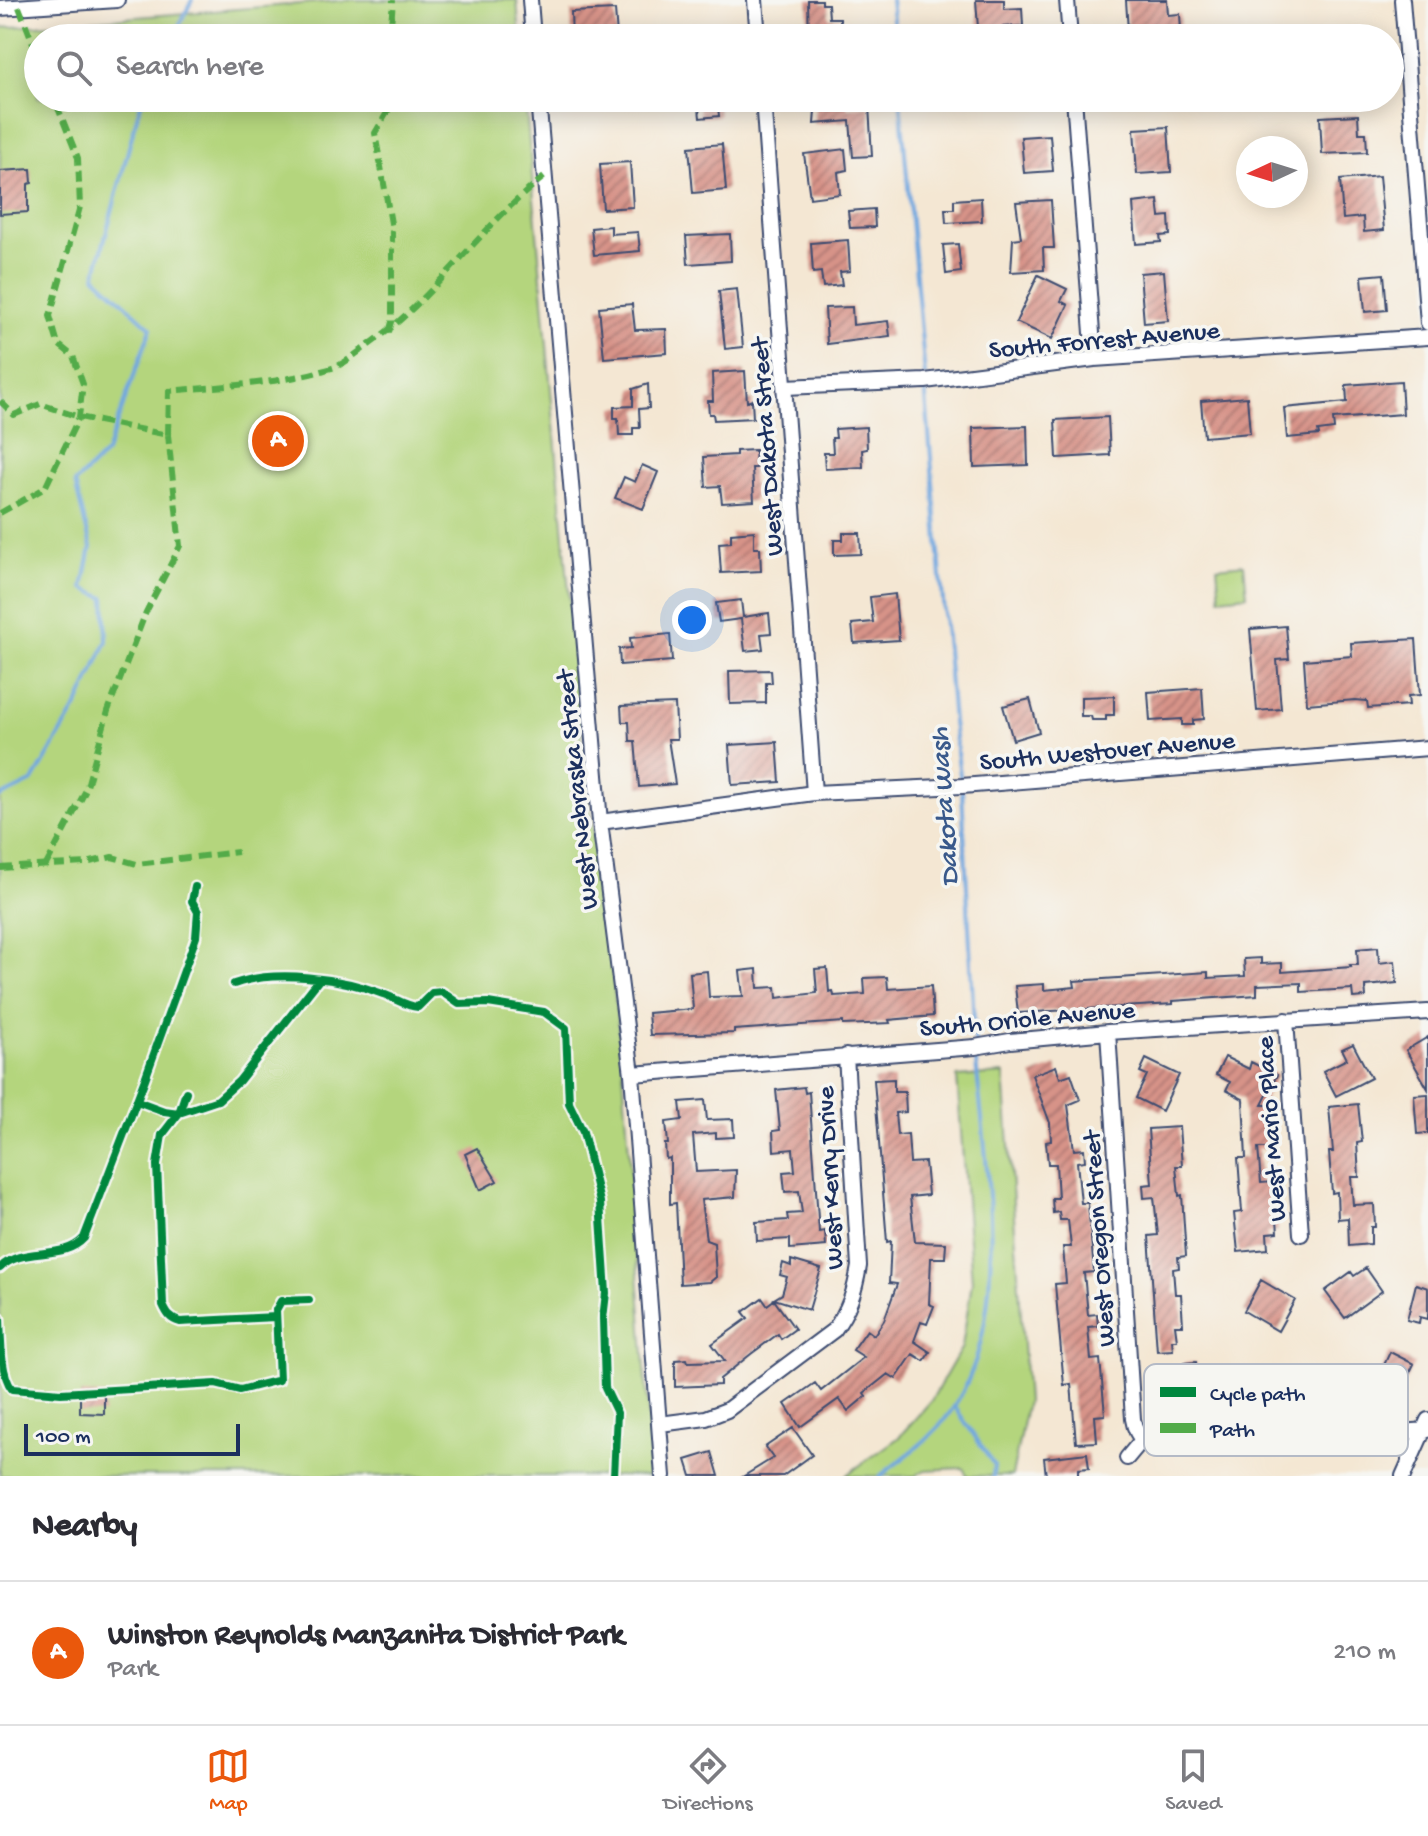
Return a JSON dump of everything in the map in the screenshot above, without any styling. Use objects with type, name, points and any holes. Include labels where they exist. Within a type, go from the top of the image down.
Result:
[{"type":"street","points":[[0,8],[117,0]]},
{"type":"street","points":[[530,0],[532,24]]},
{"type":"street","points":[[755,0],[757,24]]},
{"type":"street","points":[[1067,0],[1069,24]]},
{"type":"street","points":[[1402,0],[1404,24]]},
{"type":"street","points":[[1404,25],[1428,323]]},
{"type":"street","name":"West Nebraska Street","points":[[539,112],[600,822],[632,1074],[663,1476]]},
{"type":"street","name":"West Dakota Street","points":[[764,112],[814,793]]},
{"type":"street","points":[[1075,112],[1094,359]]},
{"type":"street","name":"South Forrest Avenue","points":[[785,387],[925,381],[1094,359],[1428,337]]},
{"type":"street","name":"South Westover Avenue","points":[[600,822],[814,793],[962,786],[1428,748]]},
{"type":"street","name":"South Oriole Avenue","points":[[632,1074],[975,1047],[1108,1032],[1428,1012]]},
{"type":"street","name":"West Mario Place","points":[[1286,1020],[1301,1234]]},
{"type":"street","name":"West Oregon Street","points":[[1108,1032],[1133,1419],[1142,1440]]},
{"type":"street","name":"West Kerry Drive","points":[[660,1424],[706,1418],[727,1410],[834,1330],[846,1313],[855,1291],[859,1266],[846,1056]]},
{"type":"street","points":[[1403,1476],[1426,1427]]},
{"type":"street","points":[[1127,1458],[1142,1440]]},
{"type":"green space","points":[[349,0],[517,0],[519,24],[50,24]]},
{"type":"green space","points":[[24,26],[24,112],[526,112],[586,784],[606,915],[623,1072],[653,1476],[0,1476],[0,28]]},
{"type":"green space","points":[[1244,564],[1247,595],[1220,598],[1217,567]]},
{"type":"green space","points":[[1004,1074],[1027,1401],[1012,1476],[967,1476],[963,1468],[925,1470],[915,1476],[845,1476],[898,1438],[931,1401],[962,1347],[972,1282],[957,1077]]},
{"type":"building","points":[[808,0],[822,0],[822,4],[828,4],[829,18],[840,18],[840,24],[809,24]]},
{"type":"building","points":[[976,0],[1004,0],[1004,9],[1022,8],[1023,24],[978,24]]},
{"type":"building","points":[[1126,0],[1167,0],[1168,15],[1180,14],[1181,24],[1128,24]]},
{"type":"building","points":[[615,10],[616,24],[571,24],[571,12]]},
{"type":"building","points":[[699,112],[719,112],[719,116],[700,118]]},
{"type":"building","points":[[815,112],[869,112],[872,156],[853,157],[850,121],[814,124]]},
{"type":"building","points":[[1358,115],[1359,133],[1366,133],[1367,152],[1322,154],[1320,117]]},
{"type":"building","points":[[1168,127],[1171,172],[1137,174],[1134,129]]},
{"type":"building","points":[[1050,135],[1053,171],[1024,173],[1021,137]]},
{"type":"building","points":[[722,144],[726,190],[693,193],[689,147]]},
{"type":"building","points":[[845,149],[847,170],[838,172],[840,194],[810,198],[804,154]]},
{"type":"building","points":[[630,162],[633,207],[603,209],[600,164]]},
{"type":"building","points":[[31,169],[28,212],[0,214],[0,171]]},
{"type":"building","points":[[1379,176],[1384,230],[1364,232],[1363,217],[1343,219],[1340,180]]},
{"type":"building","points":[[981,198],[982,221],[946,223],[945,209],[954,209],[954,200]]},
{"type":"building","points":[[1051,200],[1054,248],[1043,248],[1044,270],[1011,272],[1013,239],[1021,238],[1016,202]]},
{"type":"building","points":[[1158,200],[1160,217],[1169,216],[1170,235],[1160,236],[1161,242],[1136,244],[1133,203]]},
{"type":"building","points":[[874,209],[875,227],[850,228],[848,211]]},
{"type":"building","points":[[611,226],[611,234],[638,232],[640,251],[594,255],[591,228]]},
{"type":"building","points":[[730,234],[731,261],[688,264],[686,236]]},
{"type":"building","points":[[848,240],[850,271],[840,272],[842,285],[823,287],[821,272],[813,273],[811,243]]},
{"type":"building","points":[[958,244],[961,272],[946,274],[943,245]]},
{"type":"building","points":[[1164,271],[1168,321],[1144,323],[1140,273]]},
{"type":"building","points":[[1384,274],[1387,310],[1365,312],[1362,276]]},
{"type":"building","points":[[1038,275],[1067,289],[1061,301],[1068,305],[1052,339],[1016,322]]},
{"type":"building","points":[[737,289],[743,347],[725,349],[719,291]]},
{"type":"building","points":[[632,304],[635,330],[666,329],[667,353],[604,358],[599,307]]},
{"type":"building","points":[[852,307],[853,325],[888,321],[890,336],[827,344],[825,308]]},
{"type":"building","points":[[745,371],[747,402],[752,400],[753,418],[714,420],[713,414],[709,414],[708,401],[713,401],[712,373]]},
{"type":"building","points":[[1401,381],[1403,414],[1333,419],[1334,429],[1318,431],[1319,435],[1287,438],[1284,408],[1347,402],[1346,385]]},
{"type":"building","points":[[648,384],[649,408],[639,409],[640,428],[633,428],[633,435],[619,435],[614,407],[633,406],[633,389]]},
{"type":"building","points":[[1247,397],[1250,433],[1204,437],[1201,401]]},
{"type":"building","points":[[1108,417],[1110,455],[1057,458],[1055,420]]},
{"type":"building","points":[[1027,426],[1028,465],[974,467],[973,428]]},
{"type":"building","points":[[866,427],[867,449],[862,450],[863,467],[825,469],[824,453],[833,453],[835,429]]},
{"type":"building","points":[[755,450],[756,468],[752,468],[754,501],[722,503],[720,486],[706,487],[704,457]]},
{"type":"building","points":[[642,465],[658,472],[643,509],[615,498],[624,477],[635,482]]},
{"type":"building","points":[[754,531],[754,548],[760,548],[761,571],[721,573],[719,543],[731,542],[731,533]]},
{"type":"building","points":[[843,533],[860,533],[861,554],[834,555],[834,540],[843,540]]},
{"type":"building","points":[[895,594],[899,640],[854,643],[852,624],[873,622],[870,597]]},
{"type":"building","points":[[741,600],[743,617],[769,613],[771,633],[761,634],[763,649],[745,651],[741,619],[719,622],[716,603]]},
{"type":"building","points":[[1286,626],[1289,659],[1277,660],[1281,709],[1257,711],[1250,629]]},
{"type":"building","points":[[670,634],[672,661],[620,665],[619,649],[631,648],[630,638]]},
{"type":"building","points":[[1416,639],[1420,695],[1408,696],[1409,705],[1368,708],[1367,701],[1355,700],[1307,704],[1304,660],[1352,656],[1351,643]]},
{"type":"building","points":[[771,670],[772,683],[766,683],[766,703],[730,704],[729,671]]},
{"type":"building","points":[[1202,688],[1204,719],[1193,720],[1193,725],[1182,725],[1182,719],[1150,721],[1148,692]]},
{"type":"building","points":[[1114,696],[1114,715],[1106,715],[1106,720],[1081,716],[1081,697]]},
{"type":"building","points":[[1030,699],[1039,732],[1013,740],[1003,706]]},
{"type":"building","points":[[675,704],[677,739],[668,739],[675,784],[639,787],[635,741],[630,741],[629,722],[622,722],[621,706]]},
{"type":"building","points":[[777,742],[780,782],[732,785],[729,745]]},
{"type":"building","points":[[1378,947],[1379,963],[1395,961],[1397,983],[1365,986],[1366,997],[1353,998],[1352,989],[1301,992],[1301,983],[1257,985],[1257,995],[1173,1001],[1173,1004],[1018,1013],[1015,986],[1044,984],[1044,990],[1075,987],[1074,981],[1208,972],[1208,978],[1245,976],[1244,959],[1261,958],[1261,964],[1282,963],[1282,972],[1351,967],[1358,965],[1357,949]]},
{"type":"building","points":[[827,968],[829,992],[833,991],[834,996],[865,994],[864,978],[887,977],[888,989],[931,986],[933,1016],[889,1020],[890,1023],[843,1025],[843,1022],[734,1030],[734,1033],[650,1035],[648,1013],[693,1009],[690,973],[707,971],[709,997],[743,996],[740,971],[757,969],[758,988],[776,987],[777,998],[817,993],[815,969]]},
{"type":"building","points":[[1428,1037],[1428,1089],[1406,1050]]},
{"type":"building","points":[[1353,1044],[1371,1078],[1336,1096],[1323,1071],[1347,1059],[1342,1049]]},
{"type":"building","points":[[1225,1057],[1249,1069],[1251,1062],[1277,1075],[1262,1105],[1270,1105],[1273,1148],[1258,1148],[1261,1183],[1274,1182],[1278,1232],[1267,1233],[1268,1249],[1238,1252],[1234,1213],[1242,1212],[1238,1158],[1246,1158],[1243,1099],[1226,1090],[1230,1082],[1216,1075]]},
{"type":"building","points":[[1146,1059],[1179,1075],[1162,1111],[1136,1098],[1147,1075],[1140,1072]]},
{"type":"building","points":[[1056,1066],[1060,1078],[1071,1074],[1080,1100],[1068,1105],[1074,1150],[1084,1149],[1085,1161],[1077,1162],[1081,1203],[1088,1203],[1094,1272],[1084,1273],[1088,1315],[1097,1314],[1098,1326],[1088,1327],[1091,1360],[1100,1359],[1105,1415],[1095,1416],[1097,1442],[1076,1443],[1071,1384],[1064,1385],[1055,1284],[1066,1283],[1063,1247],[1071,1247],[1068,1220],[1060,1220],[1059,1212],[1053,1213],[1052,1198],[1058,1198],[1056,1164],[1048,1164],[1046,1142],[1051,1141],[1050,1123],[1032,1075]]},
{"type":"building","points":[[894,1079],[894,1092],[905,1092],[906,1112],[895,1113],[897,1135],[908,1134],[910,1163],[925,1162],[928,1195],[910,1197],[915,1242],[946,1243],[945,1258],[931,1258],[929,1304],[934,1306],[927,1324],[921,1322],[914,1341],[930,1352],[924,1361],[913,1354],[896,1379],[888,1374],[848,1411],[839,1399],[800,1427],[785,1404],[815,1383],[821,1391],[864,1357],[853,1350],[867,1330],[874,1335],[884,1320],[897,1284],[889,1283],[891,1241],[887,1242],[874,1080]]},
{"type":"building","points":[[804,1087],[805,1093],[809,1092],[819,1232],[825,1231],[826,1246],[790,1249],[790,1239],[757,1241],[756,1222],[788,1220],[787,1214],[802,1213],[799,1191],[785,1192],[783,1172],[795,1171],[793,1149],[774,1151],[773,1131],[780,1130],[776,1090]]},
{"type":"building","points":[[1428,1094],[1428,1133],[1417,1134],[1414,1095]]},
{"type":"building","points":[[705,1100],[707,1120],[733,1119],[734,1137],[716,1138],[716,1133],[693,1135],[696,1172],[736,1170],[735,1197],[701,1200],[706,1240],[714,1243],[716,1277],[710,1282],[680,1284],[676,1203],[670,1204],[670,1158],[666,1159],[666,1122],[682,1120],[680,1102]]},
{"type":"building","points":[[1358,1104],[1362,1142],[1357,1143],[1359,1177],[1351,1177],[1353,1205],[1374,1204],[1375,1227],[1371,1227],[1371,1244],[1349,1246],[1348,1218],[1338,1219],[1337,1192],[1332,1193],[1329,1152],[1333,1152],[1329,1107]]},
{"type":"building","points":[[1179,1127],[1182,1166],[1176,1166],[1179,1196],[1182,1195],[1186,1256],[1178,1257],[1179,1268],[1173,1269],[1175,1294],[1181,1294],[1183,1325],[1175,1325],[1177,1340],[1172,1340],[1173,1350],[1157,1351],[1149,1236],[1158,1235],[1154,1197],[1144,1198],[1143,1185],[1152,1184],[1148,1129]]},
{"type":"building","points":[[477,1148],[497,1181],[480,1190],[465,1154]]},
{"type":"building","points":[[791,1260],[821,1269],[809,1310],[774,1299],[782,1294],[787,1277],[780,1275],[783,1263],[791,1266]]},
{"type":"building","points":[[1366,1268],[1382,1291],[1345,1318],[1325,1291],[1351,1272],[1354,1276]]},
{"type":"building","points":[[1261,1280],[1295,1300],[1278,1331],[1244,1311]]},
{"type":"building","points":[[1416,1284],[1428,1288],[1428,1319],[1420,1317],[1419,1323],[1407,1320]]},
{"type":"building","points":[[762,1298],[767,1305],[774,1300],[795,1329],[781,1339],[778,1334],[751,1354],[720,1379],[720,1385],[675,1387],[675,1360],[725,1361],[712,1344],[748,1318],[743,1312]]},
{"type":"building","points":[[1390,1352],[1414,1364],[1408,1376],[1408,1364],[1384,1364]]},
{"type":"building","points":[[80,1394],[104,1395],[104,1414],[80,1413]]},
{"type":"building","points":[[793,1428],[812,1455],[783,1476],[744,1476],[773,1458],[765,1447]]},
{"type":"building","points":[[712,1452],[719,1476],[691,1476],[686,1460]]},
{"type":"building","points":[[1087,1453],[1089,1468],[1078,1469],[1078,1476],[1046,1476],[1044,1458]]},
{"type":"waterway","points":[[180,24],[192,0]]},
{"type":"waterway","name":"Dakota Wash","points":[[891,0],[894,24]]},
{"type":"waterway","points":[[0,797],[33,781],[79,703],[107,641],[105,598],[83,588],[91,547],[75,483],[106,453],[151,328],[95,276],[138,112]]},
{"type":"waterway","name":"Dakota Wash","points":[[901,112],[925,376]]},
{"type":"waterway","name":"Dakota Wash","points":[[925,385],[953,722],[961,782]]},
{"type":"waterway","name":"Dakota Wash","points":[[962,791],[975,1042]]},
{"type":"waterway","name":"Dakota Wash","points":[[880,1476],[921,1444],[955,1405],[973,1368],[984,1326],[990,1280],[990,1232],[975,1051]]},
{"type":"waterway","points":[[955,1407],[994,1465],[993,1476]]},
{"type":"marked path","points":[[391,24],[393,0]]},
{"type":"marked path","points":[[19,7],[26,24]]},
{"type":"marked path","points":[[0,513],[45,488],[79,417],[83,384],[73,356],[58,344],[50,316],[80,207],[78,158],[60,112]]},
{"type":"marked path","points":[[387,112],[375,133],[392,229],[392,322],[389,332]]},
{"type":"marked path","points":[[0,401],[14,415],[40,404],[79,417],[168,435],[169,391],[272,381],[336,367],[412,309],[498,219],[544,177]]},
{"type":"marked path","points":[[46,865],[86,790],[108,711],[146,612],[180,546],[168,435]]},
{"type":"marked path","points":[[0,868],[86,863],[112,857],[137,864],[238,852]]},
{"type":"cycle path","points":[[0,1268],[19,1257],[65,1250],[84,1238],[196,937],[198,912],[192,901],[195,887]]},
{"type":"cycle path","points":[[234,984],[269,977],[308,977],[367,988],[418,1007],[432,993],[442,992],[459,1004],[488,1003],[544,1012],[566,1028],[569,1103],[583,1132],[600,1202],[606,1293],[603,1319],[605,1388],[617,1413],[614,1476]]},
{"type":"cycle path","points":[[137,1101],[179,1113],[218,1100],[239,1081],[318,981]]},
{"type":"cycle path","points":[[186,1092],[179,1113],[162,1135],[157,1165],[163,1305],[169,1316],[180,1322],[276,1317]]},
{"type":"cycle path","points":[[0,1318],[3,1365],[12,1389],[61,1393],[216,1384],[240,1390],[279,1380],[276,1310],[281,1301],[309,1300]]},
{"type":"place","name":"Winston Reynolds Manzanita District Park","points":[[278,441]]}]
